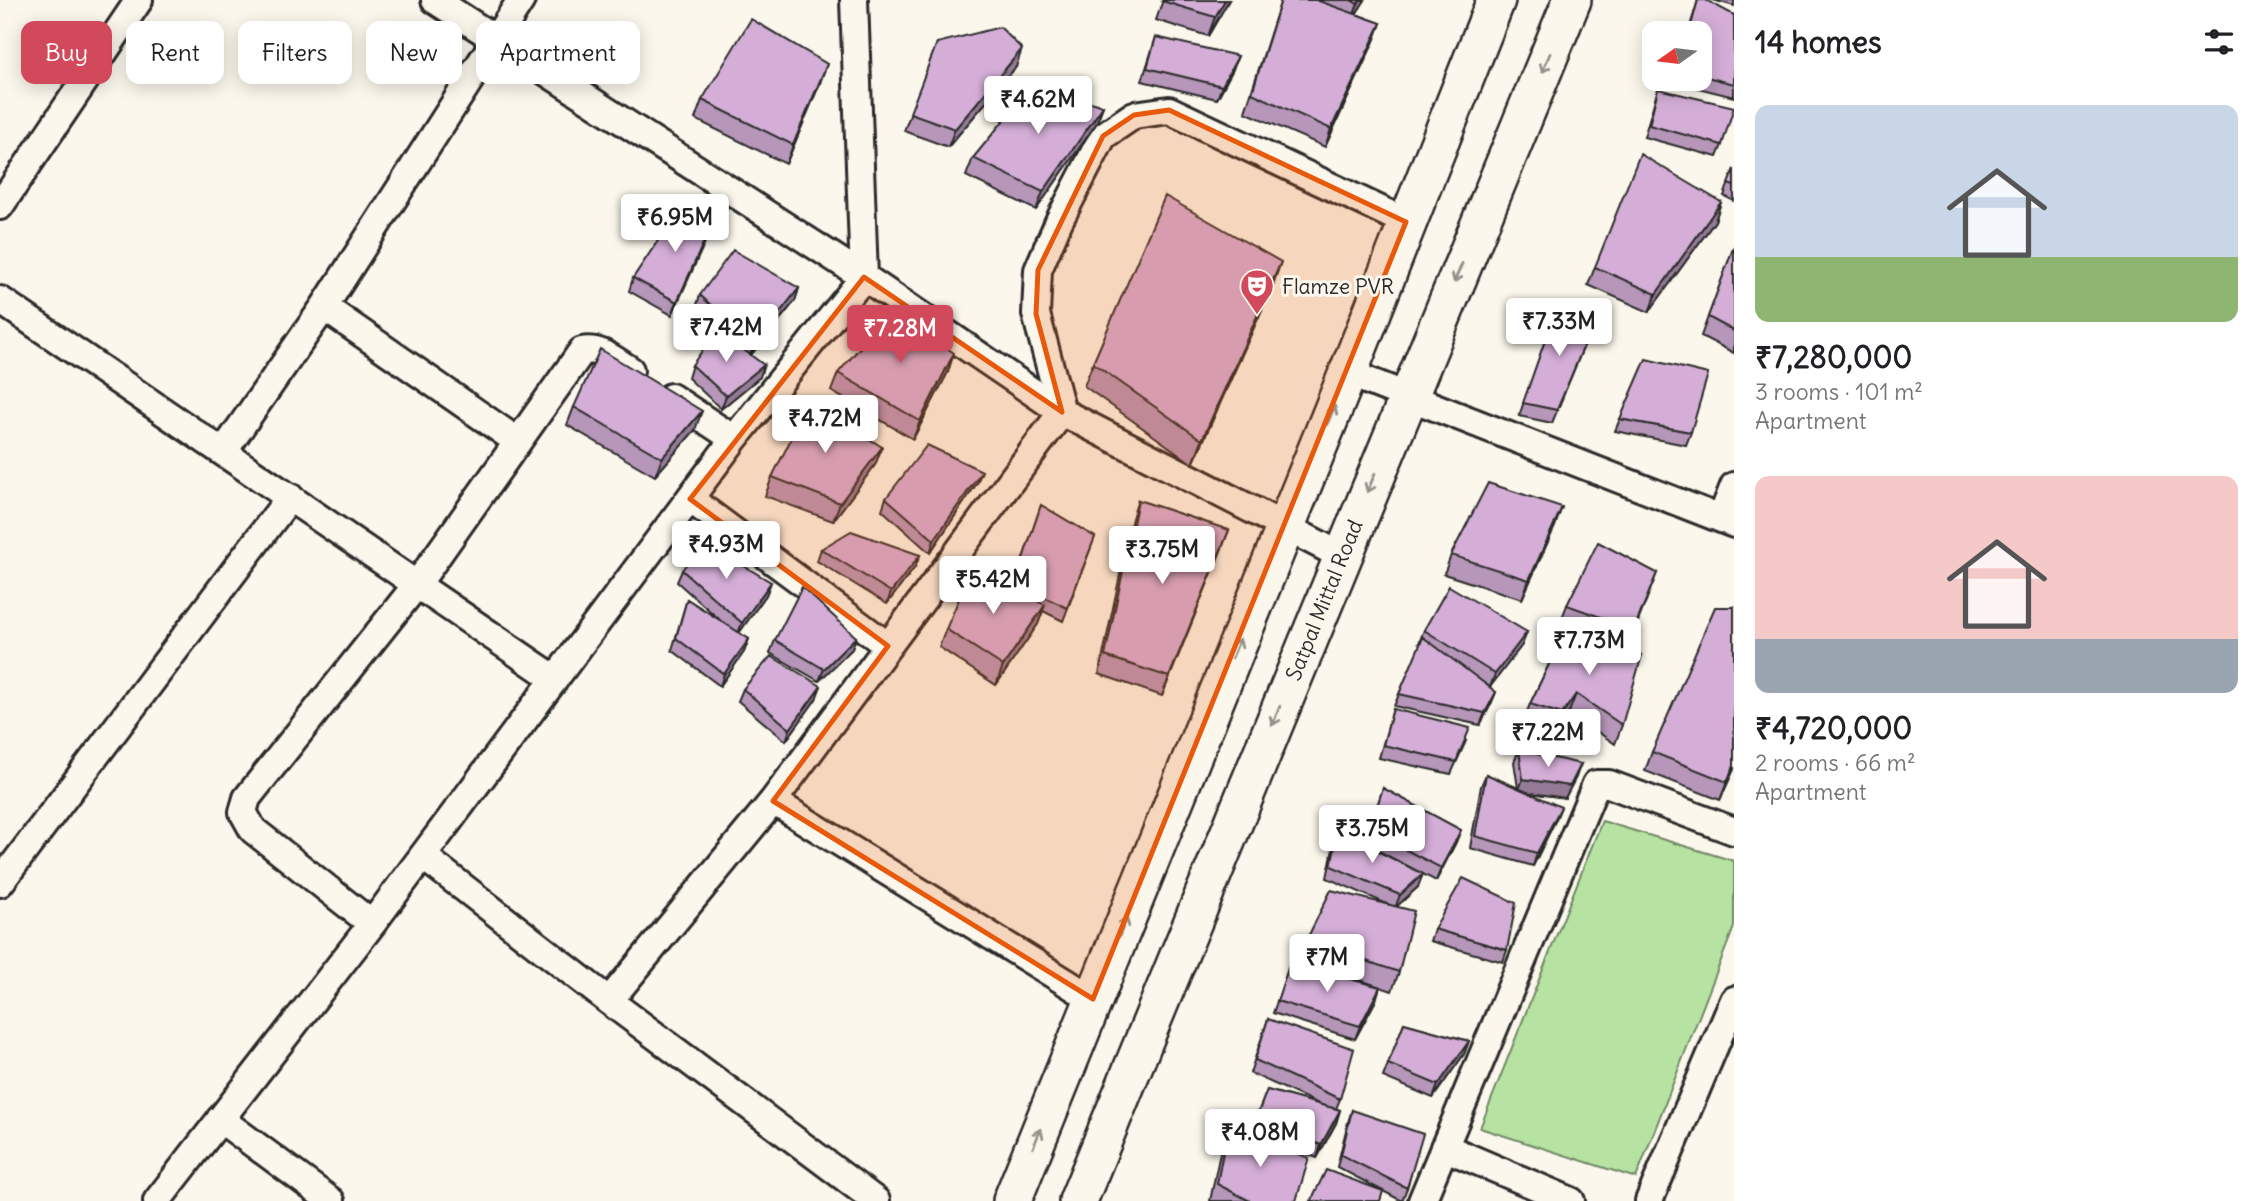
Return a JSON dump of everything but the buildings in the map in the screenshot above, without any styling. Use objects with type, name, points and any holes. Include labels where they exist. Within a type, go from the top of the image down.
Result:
[{"type":"street","points":[[0,206],[139,0]]},
{"type":"street","points":[[435,0],[476,26]]},
{"type":"street","points":[[506,21],[521,0]]},
{"type":"street","points":[[157,1201],[372,924],[734,439],[864,277],[854,0]]},
{"type":"street","points":[[1012,1201],[1348,373],[1496,0]]},
{"type":"street","name":"Satpal Mittal Road","points":[[1078,1201],[1572,0]]},
{"type":"street","points":[[224,451],[324,307],[476,66]]},
{"type":"street","points":[[565,84],[864,277],[1062,412],[1342,556]]},
{"type":"street","points":[[1062,412],[1036,314],[1038,270],[1059,220],[1103,136],[1134,115],[1169,110],[1406,222]]},
{"type":"street","points":[[0,300],[555,679]]},
{"type":"street","points":[[324,307],[517,442]]},
{"type":"street","points":[[372,924],[253,830],[243,812],[247,798],[418,583],[582,351],[591,349],[734,439]]},
{"type":"street","points":[[1348,373],[1727,521],[1734,486]]},
{"type":"street","points":[[609,1002],[773,801],[1062,412]]},
{"type":"street","points":[[0,883],[290,496]]},
{"type":"street","points":[[690,499],[888,646]]},
{"type":"street","points":[[1422,1201],[1596,784],[1609,785],[1734,831]]},
{"type":"street","points":[[773,801],[1093,999]]},
{"type":"street","points":[[423,856],[609,1002],[876,1201]]},
{"type":"street","points":[[1649,1201],[1734,1000]]},
{"type":"street","points":[[220,1119],[331,1201]]},
{"type":"street","points":[[1444,1147],[1571,1201]]},
{"type":"highlighted area","points":[[1169,110],[1406,222],[1093,999],[773,801],[888,646],[690,499],[864,277],[1062,412],[1036,314],[1038,270],[1103,136],[1134,115]]},
{"type":"green space","points":[[1602,821],[1734,861],[1734,927],[1636,1178],[1480,1128]]},
{"type":"place","name":"Flamze PVR","points":[[1257,316]]}]
